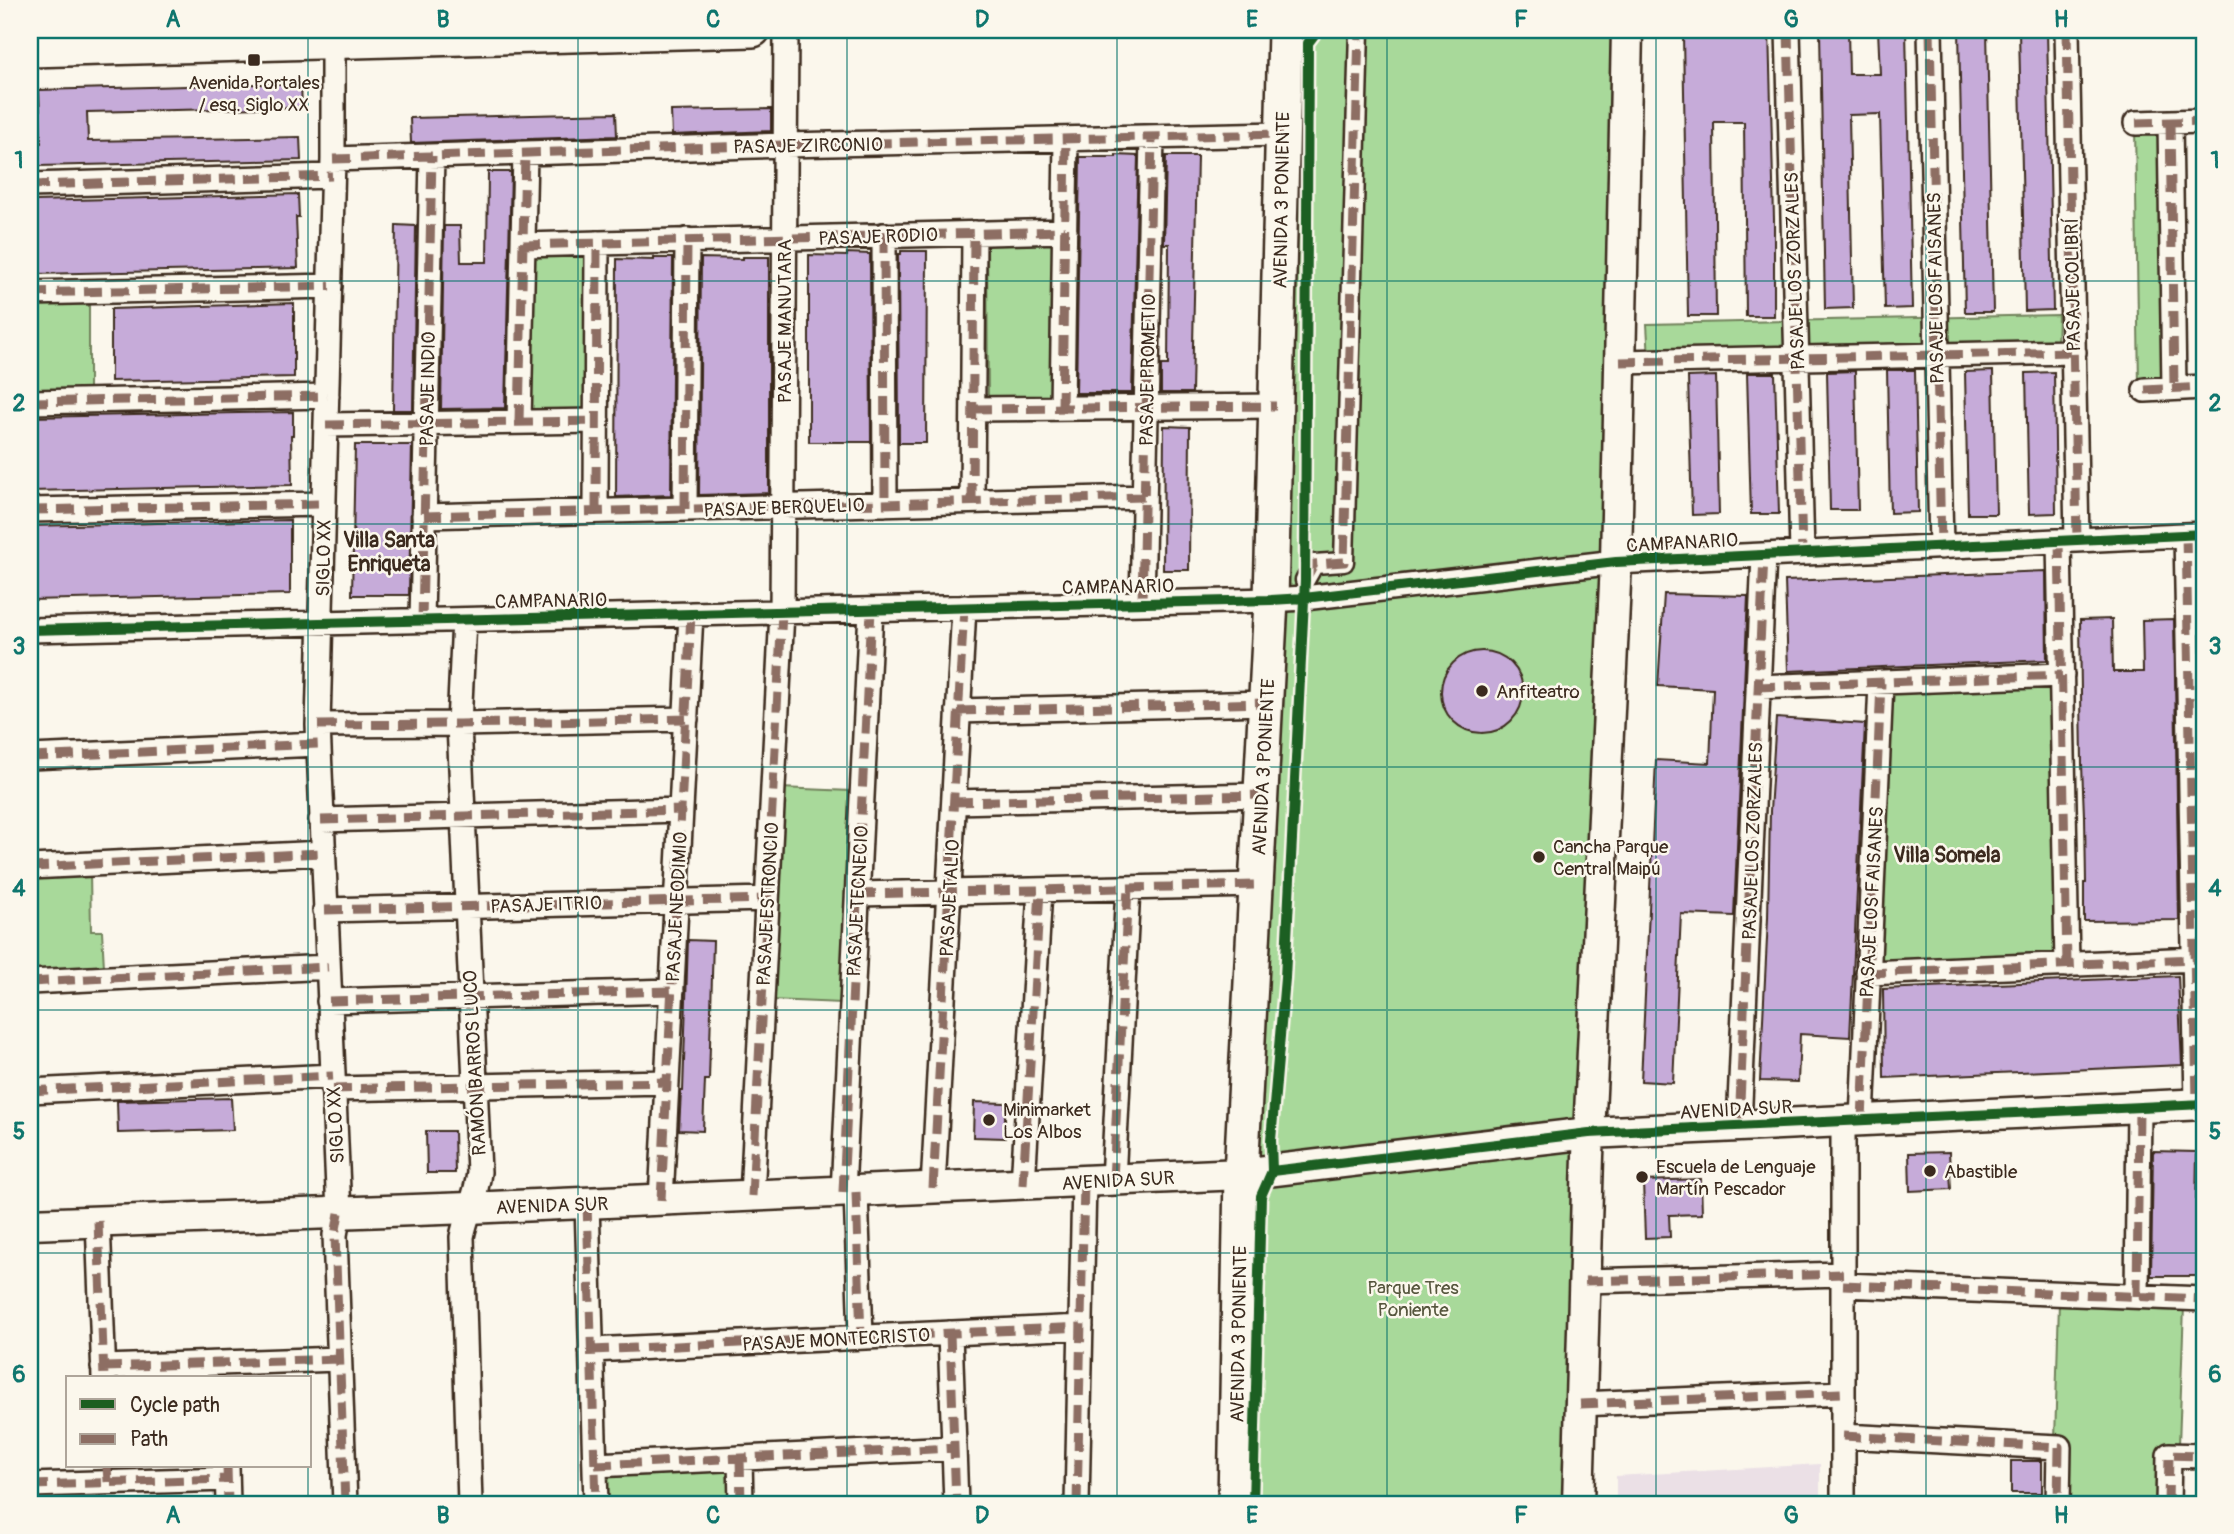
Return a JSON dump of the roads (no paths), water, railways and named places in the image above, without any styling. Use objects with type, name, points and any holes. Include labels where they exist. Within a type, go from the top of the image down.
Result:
[{"type":"main road","points":[[30,50],[333,35],[753,30]]},
{"type":"main road","name":"AVENIDA 3 PONIENTE","points":[[1235,1504],[1241,1174],[1271,600],[1285,30]]},
{"type":"street","name":"PASAJE MANUTARA","points":[[782,612],[786,30]]},
{"type":"street","points":[[1305,580],[1314,564],[1344,562],[1359,30]]},
{"type":"street","points":[[1578,1504],[1589,1133],[1616,562],[1627,30]]},
{"type":"street","name":"PASAJE LOS ZORZALES","points":[[1788,30],[1802,553]]},
{"type":"street","name":"PASAJE LOS FAISANES","points":[[1930,30],[1941,547]]},
{"type":"street","name":"PASAJE COLIBRÍ","points":[[2067,30],[2074,352],[2062,675],[2067,964]]},
{"type":"street","name":"SIGLO XX","points":[[333,35],[330,286],[318,735],[339,1213],[335,1235],[345,1504]]},
{"type":"street","points":[[2136,123],[2204,121]]},
{"type":"street","points":[[2170,122],[2175,388]]},
{"type":"street","name":"PASAJE ZIRCONIO","points":[[30,185],[332,168],[432,156],[1283,134]]},
{"type":"street","name":"PASAJE PROMETIO","points":[[1142,603],[1152,137]]},
{"type":"street","points":[[1062,408],[1066,139]]},
{"type":"street","points":[[519,422],[525,153]]},
{"type":"street","name":"PASAJE INDIO","points":[[422,621],[432,156]]},
{"type":"street","name":"PASAJE RODIO","points":[[523,245],[1065,231]]},
{"type":"street","points":[[972,502],[974,233]]},
{"type":"street","points":[[884,235],[885,504]]},
{"type":"street","points":[[685,509],[687,240]]},
{"type":"street","points":[[596,511],[597,243]]},
{"type":"street","points":[[30,293],[330,286]]},
{"type":"street","points":[[1620,362],[2074,352]]},
{"type":"street","points":[[2145,390],[2204,387]]},
{"type":"street","points":[[30,402],[327,396]]},
{"type":"street","points":[[973,409],[1276,406]]},
{"type":"street","points":[[326,425],[597,421]]},
{"type":"street","name":"PASAJE BERQUELIO","points":[[424,516],[1144,498]]},
{"type":"street","points":[[30,510],[324,504]]},
{"type":"street","points":[[2195,534],[2195,959],[2201,1104]]},
{"type":"street","name":"CAMPANARIO","points":[[30,631],[1271,600],[1616,562],[2195,534]]},
{"type":"street","name":"PASAJE LOS ZORZALES","points":[[1739,1126],[1764,555]]},
{"type":"street","name":"PASAJE TALIO","points":[[933,1188],[964,607]]},
{"type":"street","name":"PASAJE TECNECIO","points":[[861,1337],[850,1192],[858,894],[871,610]]},
{"type":"street","name":"PASAJE ESTRONCIO","points":[[752,1196],[782,612]]},
{"type":"street","name":"PASAJE NEODIMIO","points":[[661,1200],[691,614]]},
{"type":"street","name":"RAMÓN BARROS LUCO","points":[[464,620],[459,724],[479,1172],[462,1237],[470,1504]]},
{"type":"street","points":[[1758,687],[2062,675]]},
{"type":"street","name":"PASAJE LOS FAISANES","points":[[1843,1504],[1843,1280],[1852,1121],[1868,973],[1881,683]]},
{"type":"street","points":[[958,711],[1266,703]]},
{"type":"street","points":[[30,757],[459,724],[686,719]]},
{"type":"street","points":[[954,802],[1262,795]]},
{"type":"street","points":[[321,820],[681,810]]},
{"type":"street","points":[[30,867],[323,853]]},
{"type":"street","points":[[858,894],[1257,885]]},
{"type":"street","points":[[1077,1504],[1081,1327],[1099,1181],[1128,888]]},
{"type":"street","points":[[1023,1185],[1040,890]]},
{"type":"street","name":"PASAJE ITRIO","points":[[325,910],[767,899]]},
{"type":"street","points":[[1868,973],[2195,959]]},
{"type":"street","points":[[30,982],[328,967]]},
{"type":"street","points":[[329,1001],[672,990]]},
{"type":"street","points":[[30,1091],[333,1083],[475,1086],[667,1082]]},
{"type":"street","name":"AVENIDA SUR","points":[[30,1224],[469,1208],[1241,1174],[1589,1133],[2201,1104]]},
{"type":"street","points":[[2137,1296],[2139,1107]]},
{"type":"street","points":[[587,1203],[596,1504]]},
{"type":"street","points":[[97,1221],[104,1373],[224,1371],[339,1359]]},
{"type":"street","points":[[1584,1281],[1843,1280],[2204,1299]]},
{"type":"street","name":"PASAJE MONTECRISTO","points":[[591,1350],[1081,1327]]},
{"type":"street","points":[[950,1333],[956,1504]]},
{"type":"street","points":[[1580,1405],[1843,1393]]},
{"type":"street","points":[[1843,1436],[2059,1447],[2059,1504]]},
{"type":"street","points":[[595,1465],[954,1448]]},
{"type":"street","points":[[2168,1504],[2169,1455],[2204,1456]]},
{"type":"street","points":[[740,1458],[741,1504]]},
{"type":"street","points":[[30,1485],[108,1474],[227,1472],[228,1504]]},
{"type":"place","name":"Avenida Portales / esq. Siglo XX","points":[[254,60]]},
{"type":"place","name":"Anfiteatro","points":[[1482,691]]},
{"type":"place","name":"Cancha Parque Central Maipú","points":[[1539,857]]},
{"type":"place","name":"Minimarket Los Albos","points":[[989,1120]]},
{"type":"place","name":"Abastible","points":[[1930,1171]]},
{"type":"place","name":"Escuela de Lenguaje Martín Pescador","points":[[1642,1177]]},
{"type":"district","name":"Villa Santa Enriqueta","points":[[389,552]]},
{"type":"district","name":"Villa Somela","points":[[1947,855]]},
{"type":"park label","name":"Parque Tres Poniente","points":[[1413,1298]]}]
